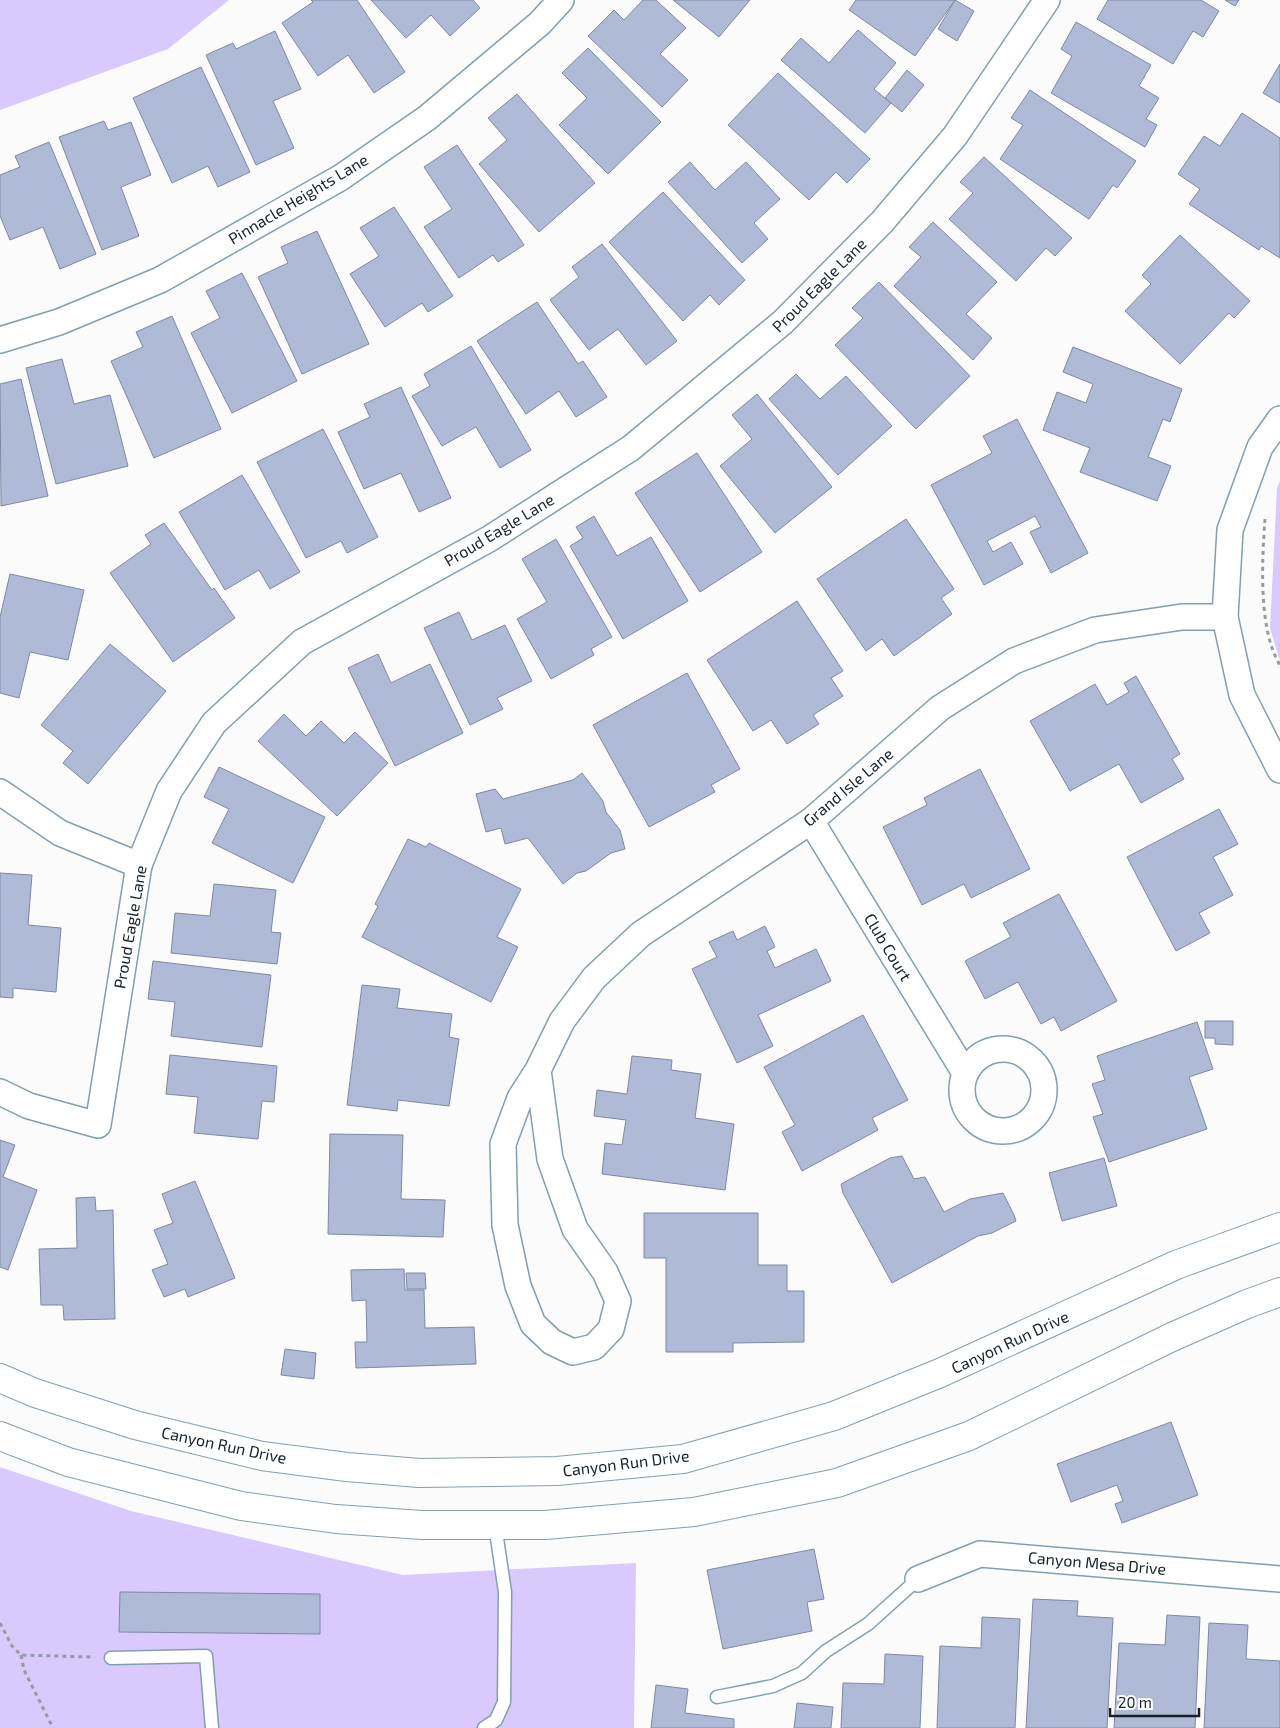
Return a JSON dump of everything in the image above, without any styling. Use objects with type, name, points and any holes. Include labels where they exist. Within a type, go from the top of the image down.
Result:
[{"type":"street","name":"Pinnacle Heights Lane","points":[[0,340],[60,322],[160,280],[340,178],[427,118],[540,23],[561,0]]},
{"type":"street","name":"Proud Eagle Lane","points":[[0,1092],[29,1106],[98,1125],[139,865],[169,790],[214,723],[302,642],[489,539],[631,448],[783,322],[882,222],[955,136],[1047,0]]},
{"type":"street","points":[[1280,419],[1260,447],[1230,530],[1225,617],[1242,695],[1280,770]]},
{"type":"street","name":"Grand Isle Lane","points":[[538,1070],[550,1159],[575,1229],[605,1272],[618,1301],[611,1329],[594,1348],[573,1352],[552,1342],[533,1324],[518,1286],[505,1224],[503,1144],[520,1098],[538,1070],[562,1021],[594,978],[649,928],[811,821],[940,708],[1014,661],[1096,630],[1182,617],[1225,617]]},
{"type":"street","points":[[0,792],[60,833],[139,865]]},
{"type":"street","name":"Club Court","points":[[811,821],[965,1073]]},
{"type":"street","name":"Canyon Run Drive","points":[[0,1378],[35,1394],[135,1425],[262,1456],[347,1468],[419,1473],[557,1471],[683,1459],[834,1416],[940,1373],[1176,1265],[1280,1226]]},
{"type":"street","points":[[0,1436],[68,1462],[241,1506],[345,1520],[422,1525],[545,1525],[694,1512],[837,1483],[969,1436],[1172,1337],[1247,1304],[1280,1292]]},
{"type":"street","name":"Canyon Mesa Drive","points":[[918,1579],[980,1554],[1280,1579]]},
{"type":"lane","points":[[484,1728],[496,1720],[504,1702],[505,1592],[495,1525]]},
{"type":"lane","points":[[717,1697],[773,1686],[802,1673],[826,1651],[868,1624],[918,1579]]},
{"type":"lane","points":[[111,1658],[206,1656],[212,1728]]},
{"type":"path","points":[[1265,510],[1263,549],[1265,620],[1271,647],[1280,665]]},
{"type":"path","points":[[0,1623],[12,1646],[21,1655],[24,1670],[54,1728]]},
{"type":"path","points":[[21,1655],[111,1658]]},
{"type":"shaded area","points":[[0,0],[229,0],[168,49],[0,110]]},
{"type":"shaded area","points":[[1280,481],[1280,661],[1270,628],[1277,488]]},
{"type":"shaded area","points":[[0,1467],[131,1511],[403,1575],[636,1563],[634,1728],[0,1728]]},
{"type":"building","points":[[311,0],[357,0],[405,72],[374,93],[348,55],[318,76],[282,23],[313,2]]},
{"type":"building","points":[[371,0],[473,0],[480,8],[450,36],[431,15],[406,38]]},
{"type":"building","points":[[643,0],[656,0],[686,28],[660,54],[688,80],[662,107],[588,36],[614,10],[624,20]]},
{"type":"building","points":[[673,0],[750,0],[719,37]]},
{"type":"building","points":[[856,0],[955,0],[915,56],[849,10]]},
{"type":"building","points":[[955,0],[974,11],[957,41],[938,29]]},
{"type":"building","points":[[1108,0],[1201,0],[1219,11],[1203,37],[1193,31],[1173,64],[1097,19]]},
{"type":"building","points":[[1225,0],[1239,0],[1235,6]]},
{"type":"building","points":[[1076,22],[1151,65],[1139,86],[1159,98],[1146,119],[1157,125],[1145,147],[1051,93],[1072,56],[1061,49]]},
{"type":"building","points":[[858,30],[896,63],[874,89],[891,103],[865,133],[781,60],[801,38],[829,63]]},
{"type":"building","points":[[275,31],[301,89],[273,101],[294,148],[256,165],[206,55],[233,43],[236,49]]},
{"type":"building","points":[[588,48],[661,122],[608,174],[559,125],[587,98],[562,73]]},
{"type":"building","points":[[1280,64],[1280,103],[1263,93]]},
{"type":"building","points":[[201,67],[250,172],[218,187],[208,166],[172,183],[133,98]]},
{"type":"building","points":[[907,70],[924,85],[902,112],[885,98]]},
{"type":"building","points":[[778,73],[870,159],[847,183],[836,172],[809,200],[728,125]]},
{"type":"building","points":[[1030,90],[1136,161],[1117,188],[1113,185],[1089,219],[1000,159],[1023,125],[1011,118]]},
{"type":"building","points":[[517,94],[595,183],[539,232],[479,164],[507,140],[488,118]]},
{"type":"building","points":[[1242,113],[1280,138],[1280,258],[1261,246],[1259,250],[1189,204],[1200,189],[1178,174],[1204,136],[1220,146]]},
{"type":"building","points":[[104,121],[108,130],[131,122],[151,175],[121,187],[139,236],[102,250],[59,137]]},
{"type":"building","points":[[49,142],[96,254],[60,269],[43,227],[10,240],[0,216],[0,175],[20,167],[15,156]]},
{"type":"building","points":[[457,145],[524,245],[498,262],[493,255],[459,278],[424,227],[452,209],[424,167]]},
{"type":"building","points":[[984,157],[1072,238],[1055,256],[1046,248],[1016,281],[949,219],[973,193],[960,182]]},
{"type":"building","points":[[690,162],[715,190],[746,162],[780,199],[754,223],[768,239],[742,263],[668,182]]},
{"type":"building","points":[[663,192],[745,280],[719,305],[710,295],[683,321],[609,242]]},
{"type":"building","points":[[394,207],[453,296],[428,312],[422,303],[385,327],[350,274],[379,256],[360,228]]},
{"type":"building","points":[[933,222],[997,282],[966,314],[992,338],[973,360],[894,286],[921,257],[909,247]]},
{"type":"building","points":[[317,231],[369,344],[302,374],[258,277],[288,263],[281,247]]},
{"type":"building","points":[[1180,235],[1250,301],[1234,318],[1229,313],[1180,364],[1125,311],[1151,284],[1142,275]]},
{"type":"building","points":[[602,244],[677,341],[646,365],[618,329],[589,350],[550,300],[579,277],[572,267]]},
{"type":"building","points":[[242,273],[297,381],[232,413],[191,333],[220,318],[206,291]]},
{"type":"building","points":[[879,282],[970,376],[916,429],[835,345],[863,318],[852,308]]},
{"type":"building","points":[[537,302],[578,364],[583,361],[607,397],[576,417],[559,391],[526,414],[477,341]]},
{"type":"building","points":[[172,316],[221,429],[154,458],[111,361],[143,347],[136,332]]},
{"type":"building","points":[[471,346],[531,450],[500,468],[476,427],[442,446],[412,396],[430,386],[424,374]]},
{"type":"building","points":[[1073,347],[1182,389],[1170,422],[1163,419],[1148,457],[1171,466],[1157,501],[1080,472],[1090,448],[1043,430],[1057,392],[1086,403],[1093,384],[1063,372]]},
{"type":"building","points":[[62,359],[74,404],[110,395],[128,466],[56,484],[26,368]]},
{"type":"building","points":[[796,374],[820,399],[846,376],[892,426],[838,475],[769,399]]},
{"type":"building","points":[[21,379],[48,496],[1,506],[0,384]]},
{"type":"building","points":[[401,387],[451,498],[419,512],[401,473],[364,489],[338,432],[370,417],[364,404]]},
{"type":"building","points":[[757,394],[832,487],[775,533],[720,466],[752,439],[732,415]]},
{"type":"building","points":[[1017,419],[1088,553],[1051,573],[1030,532],[1041,527],[1035,516],[987,541],[993,552],[1011,542],[1023,564],[984,585],[931,485],[992,453],[983,436]]},
{"type":"building","points":[[323,429],[378,537],[347,553],[341,541],[306,558],[257,462]]},
{"type":"building","points":[[697,453],[762,552],[700,592],[635,493]]},
{"type":"building","points":[[242,475],[300,572],[270,589],[259,570],[225,590],[179,512]]},
{"type":"building","points":[[594,516],[617,556],[651,537],[688,601],[623,639],[570,546],[583,538],[576,527]]},
{"type":"building","points":[[906,519],[954,589],[941,598],[952,614],[894,656],[882,639],[866,651],[817,579]]},
{"type":"building","points":[[164,523],[212,590],[214,588],[235,618],[173,662],[110,573],[151,544],[145,535]]},
{"type":"building","points":[[556,539],[612,637],[591,649],[594,655],[551,679],[517,619],[547,602],[522,559]]},
{"type":"building","points":[[10,574],[84,590],[68,660],[30,652],[19,698],[0,693],[0,617]]},
{"type":"building","points":[[797,601],[843,671],[831,678],[843,696],[813,715],[819,724],[787,744],[771,720],[753,731],[707,660]]},
{"type":"building","points":[[459,612],[472,640],[505,625],[532,681],[497,698],[503,709],[470,725],[424,628]]},
{"type":"building","points":[[110,644],[166,691],[88,784],[63,763],[73,751],[41,725]]},
{"type":"building","points":[[378,654],[391,683],[430,664],[463,733],[395,766],[348,668]]},
{"type":"building","points":[[687,673],[740,769],[711,785],[715,792],[649,827],[593,725]]},
{"type":"building","points":[[1136,676],[1180,754],[1172,759],[1184,779],[1141,803],[1119,764],[1070,791],[1030,721],[1095,684],[1107,705],[1129,692],[1124,683]]},
{"type":"building","points":[[284,714],[306,736],[321,721],[344,743],[355,732],[388,763],[337,816],[258,741]]},
{"type":"building","points":[[219,767],[325,817],[293,883],[212,843],[229,809],[204,797]]},
{"type":"building","points":[[980,769],[1030,869],[971,898],[964,884],[922,905],[883,827],[927,805],[924,798]]},
{"type":"building","points":[[582,773],[603,801],[606,812],[620,830],[625,849],[611,853],[586,871],[577,873],[563,884],[528,838],[505,844],[501,828],[486,832],[476,794],[495,789],[503,799],[573,780]]},
{"type":"building","points":[[1219,809],[1238,844],[1213,857],[1233,895],[1199,913],[1210,933],[1176,951],[1127,857]]},
{"type":"building","points":[[408,839],[426,847],[429,843],[521,889],[497,937],[518,947],[491,1002],[362,937],[378,906],[375,904]]},
{"type":"building","points":[[0,873],[32,875],[28,925],[61,928],[56,992],[13,988],[13,998],[0,997]]},
{"type":"building","points":[[214,884],[276,890],[271,932],[281,933],[277,964],[171,953],[175,913],[210,916]]},
{"type":"building","points":[[1059,894],[1117,1001],[1061,1031],[1054,1017],[1041,1024],[1018,982],[985,999],[965,961],[1011,937],[1003,923]]},
{"type":"building","points":[[765,926],[775,947],[767,951],[775,968],[816,949],[831,981],[758,1015],[773,1046],[737,1063],[692,969],[717,957],[709,942],[733,931],[737,940]]},
{"type":"building","points":[[153,961],[271,975],[262,1047],[171,1036],[175,1002],[148,999]]},
{"type":"building","points":[[362,985],[400,989],[397,1008],[452,1014],[449,1037],[459,1039],[449,1106],[398,1100],[397,1111],[347,1105]]},
{"type":"building","points":[[863,1015],[908,1100],[872,1118],[878,1130],[802,1171],[782,1132],[795,1125],[764,1067]]},
{"type":"building","points":[[1205,1021],[1233,1021],[1233,1045],[1215,1044],[1215,1038],[1205,1038]]},
{"type":"building","points":[[1197,1022],[1213,1069],[1189,1077],[1207,1129],[1109,1162],[1093,1117],[1103,1114],[1092,1084],[1105,1080],[1097,1056]]},
{"type":"building","points":[[170,1055],[277,1066],[274,1102],[262,1101],[258,1139],[194,1133],[198,1097],[166,1094]]},
{"type":"building","points":[[632,1056],[672,1060],[671,1070],[701,1074],[695,1118],[734,1124],[725,1190],[602,1174],[605,1143],[622,1145],[626,1120],[594,1116],[597,1090],[627,1094]]},
{"type":"building","points":[[330,1134],[403,1135],[401,1199],[445,1200],[443,1237],[328,1234]]},
{"type":"building","points":[[0,1140],[15,1145],[3,1177],[37,1190],[8,1270],[0,1267]]},
{"type":"building","points":[[902,1156],[914,1179],[925,1177],[944,1212],[970,1199],[1003,1193],[1016,1221],[992,1233],[978,1236],[892,1283],[843,1193],[841,1184],[890,1158]]},
{"type":"building","points":[[1104,1158],[1117,1206],[1062,1221],[1049,1173]]},
{"type":"building","points":[[195,1181],[235,1278],[188,1297],[185,1289],[164,1297],[152,1270],[168,1264],[154,1230],[173,1223],[162,1194]]},
{"type":"building","points":[[95,1197],[96,1211],[113,1210],[115,1319],[64,1320],[63,1305],[41,1305],[39,1249],[77,1248],[76,1198]]},
{"type":"building","points":[[644,1213],[758,1213],[758,1265],[787,1265],[787,1291],[804,1291],[804,1342],[733,1343],[733,1352],[666,1352],[666,1258],[644,1258]]},
{"type":"building","points":[[404,1269],[405,1290],[424,1290],[425,1328],[474,1327],[476,1364],[356,1368],[355,1342],[367,1342],[366,1300],[352,1301],[351,1270]]},
{"type":"building","points":[[406,1273],[425,1273],[426,1289],[407,1289]]},
{"type":"building","points":[[285,1349],[316,1353],[314,1379],[281,1375]]},
{"type":"building","points":[[1171,1422],[1198,1495],[1122,1523],[1115,1504],[1123,1501],[1117,1485],[1071,1502],[1057,1464]]},
{"type":"building","points":[[814,1549],[824,1599],[807,1602],[812,1631],[723,1649],[707,1570]]},
{"type":"building","points":[[120,1592],[320,1594],[320,1634],[119,1632]]},
{"type":"building","points":[[1033,1599],[1078,1601],[1077,1616],[1113,1618],[1107,1728],[1026,1728]]},
{"type":"building","points":[[1167,1615],[1200,1617],[1195,1728],[1114,1728],[1119,1643],[1165,1645]]},
{"type":"building","points":[[982,1617],[1020,1619],[1015,1728],[937,1728],[940,1646],[981,1648]]},
{"type":"building","points":[[1209,1623],[1248,1625],[1246,1659],[1280,1661],[1280,1728],[1204,1728]]},
{"type":"building","points":[[885,1654],[923,1656],[920,1728],[841,1728],[843,1683],[884,1684]]},
{"type":"building","points":[[656,1685],[688,1689],[685,1713],[734,1719],[734,1728],[651,1728]]},
{"type":"building","points":[[797,1703],[833,1707],[831,1728],[794,1728]]}]
